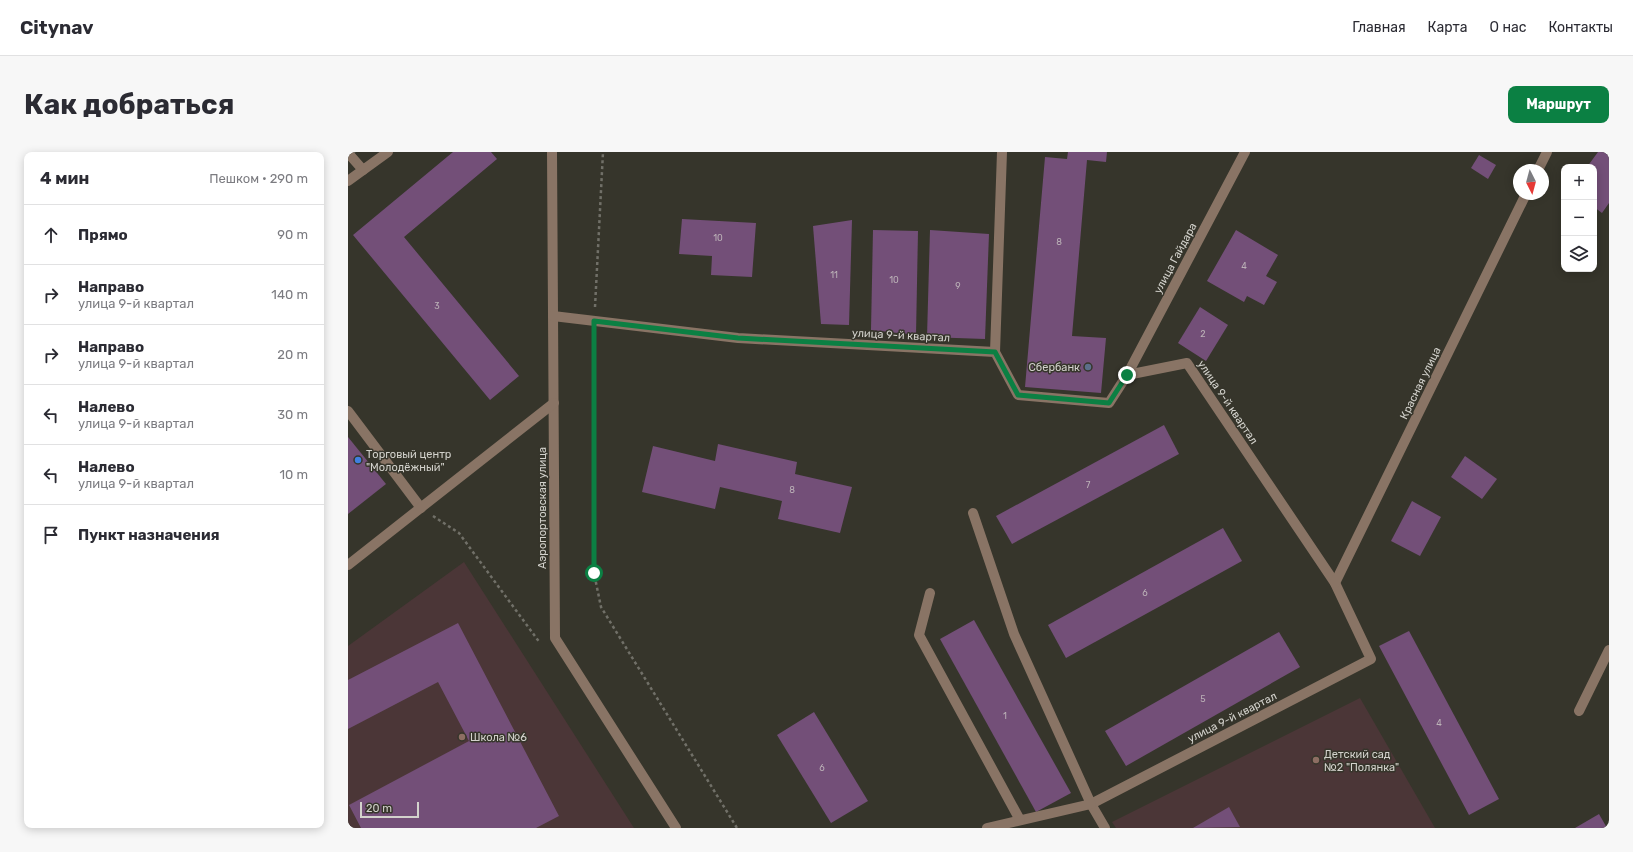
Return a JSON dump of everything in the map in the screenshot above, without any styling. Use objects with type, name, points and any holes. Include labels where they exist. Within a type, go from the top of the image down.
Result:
[{"type":"street","points":[[348,181],[388,152]]},
{"type":"street","name":"Аэропортовская улица","points":[[552,152],[555,638],[676,828]]},
{"type":"street","points":[[1002,152],[995,352],[1018,395],[1109,403],[1127,375]]},
{"type":"street","name":"улица Гайдара","points":[[1127,375],[1245,152]]},
{"type":"street","points":[[1541,164],[1547,152]]},
{"type":"street","points":[[348,153],[363,170]]},
{"type":"street","name":"Красная улица","points":[[1335,583],[1523,200]]},
{"type":"street","name":"улица 9-й квартал","points":[[553,316],[738,338],[995,352]]},
{"type":"street","name":"улица 9-й квартал","points":[[1091,804],[1371,659],[1335,583],[1187,362],[1127,375]]},
{"type":"street","points":[[348,565],[554,403]]},
{"type":"street","points":[[348,411],[421,508]]},
{"type":"street","points":[[973,513],[1014,634],[1091,804],[1105,828]]},
{"type":"street","points":[[930,592],[919,635],[1020,820]]},
{"type":"street","points":[[1579,711],[1609,650]]},
{"type":"street","points":[[987,828],[1091,804]]},
{"type":"path","points":[[603,152],[594,321],[594,573],[601,607],[737,828]]},
{"type":"path","points":[[421,508],[459,533],[543,648]]},
{"type":"shaded area","name":"Школа №6","points":[[464,562],[634,828],[348,828],[348,646]]},
{"type":"shaded area","name":"Детский сад №2 \"Полянка\"","points":[[1360,698],[1435,828],[1116,828],[1112,822]]},
{"type":"building","points":[[453,152],[491,152],[497,159],[404,237],[519,376],[490,400],[353,235]]},
{"type":"building","points":[[1068,152],[1107,152],[1106,162],[1087,160],[1072,336],[1106,338],[1101,393],[1025,387],[1045,157],[1067,159]]},
{"type":"building","points":[[1598,152],[1609,152],[1609,203],[1602,213],[1597,209],[1597,164],[1589,164]]},
{"type":"building","points":[[1479,155],[1496,165],[1488,179],[1471,168]]},
{"type":"building","points":[[682,219],[756,223],[752,277],[711,275],[712,256],[679,254]]},
{"type":"building","points":[[852,220],[849,325],[821,324],[813,226]]},
{"type":"building","points":[[873,230],[918,231],[916,335],[871,330]]},
{"type":"building","points":[[930,230],[989,234],[985,339],[927,337]]},
{"type":"building","points":[[1236,230],[1278,255],[1266,276],[1277,282],[1264,305],[1247,296],[1244,302],[1207,281]]},
{"type":"building","points":[[1200,307],[1228,325],[1206,361],[1178,343]]},
{"type":"building","points":[[1164,425],[1179,454],[1012,544],[996,516]]},
{"type":"building","name":"Торговый центр \"Молодёжный\"","points":[[348,437],[386,484],[348,514]]},
{"type":"building","points":[[718,444],[797,462],[795,474],[852,487],[840,533],[778,519],[782,501],[720,487],[715,509],[642,492],[653,446],[715,461]]},
{"type":"building","points":[[1465,456],[1497,479],[1482,499],[1451,477]]},
{"type":"building","points":[[1412,501],[1441,517],[1420,556],[1391,541]]},
{"type":"building","points":[[1223,528],[1242,561],[1066,658],[1048,625]]},
{"type":"building","points":[[974,620],[1071,793],[1036,812],[940,639]]},
{"type":"building","points":[[458,623],[559,816],[536,828],[361,828],[349,805],[469,741],[438,682],[348,729],[348,680]]},
{"type":"building","points":[[1409,631],[1499,799],[1469,815],[1379,646]]},
{"type":"building","points":[[1279,632],[1300,667],[1126,766],[1105,731]]},
{"type":"building","points":[[814,712],[868,801],[831,823],[777,735]]},
{"type":"building","points":[[1229,807],[1240,827],[1193,828]]},
{"type":"building","points":[[1599,814],[1607,828],[1575,828]]},
{"type":"place","name":"Сбербанк","points":[[1088,367]]},
{"type":"place","name":"Торговый центр \"Молодёжный\"","points":[[358,460]]},
{"type":"place","name":"Школа №6","points":[[462,737]]},
{"type":"place","name":"Детский сад №2 \"Полянка\"","points":[[1316,760]]},
{"type":"route","points":[[594,573],[594,321],[738,338],[995,352],[1018,395],[1109,403],[1127,375]]}]
